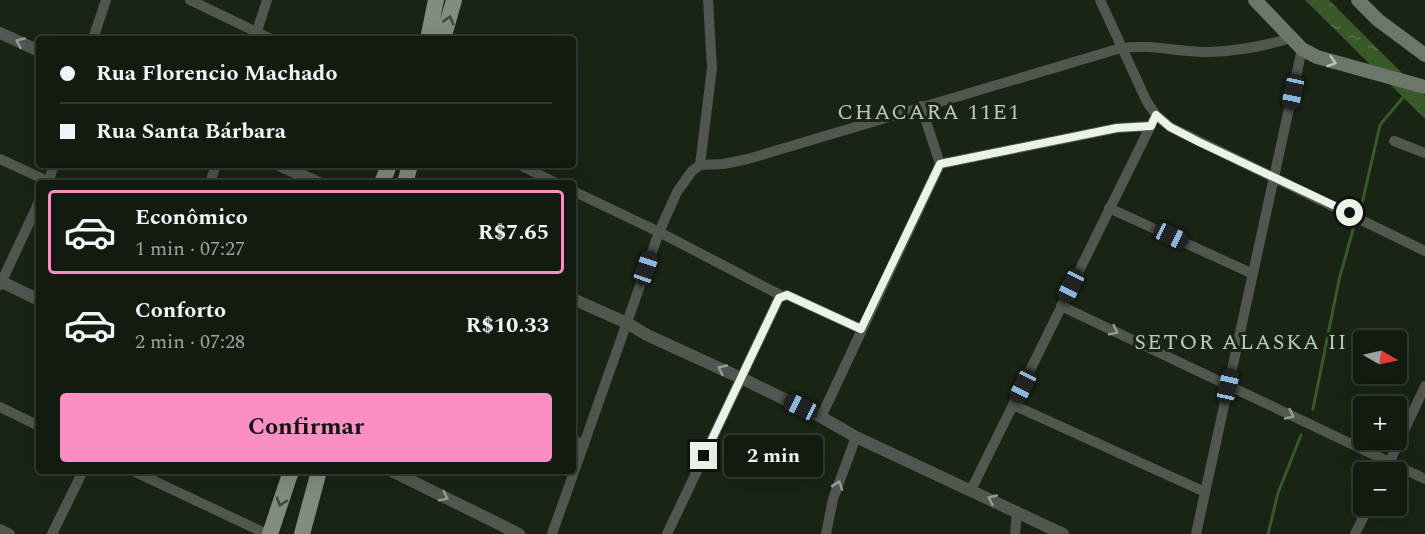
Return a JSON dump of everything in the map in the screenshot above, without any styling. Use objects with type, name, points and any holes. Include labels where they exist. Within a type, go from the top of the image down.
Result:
[{"type":"main road","points":[[429,36],[436,0]]},
{"type":"main road","points":[[444,36],[454,0]]},
{"type":"main road","points":[[1255,0],[1302,49],[1335,63],[1421,86]]},
{"type":"main road","points":[[1358,0],[1378,20],[1425,54]]},
{"type":"main road","points":[[268,534],[290,474]]},
{"type":"main road","points":[[302,534],[318,474]]},
{"type":"street","points":[[94,36],[106,0]]},
{"type":"street","points":[[190,0],[255,35],[267,0]]},
{"type":"street","points":[[576,467],[659,232],[677,192],[696,168],[712,68],[708,0]]},
{"type":"street","points":[[1100,0],[1142,93],[1156,115],[1170,127],[1425,251]]},
{"type":"street","points":[[0,33],[36,50]]},
{"type":"street","points":[[696,168],[748,159],[1120,48],[1137,46],[1208,52],[1258,46],[1291,38]]},
{"type":"street","points":[[1196,534],[1302,49]]},
{"type":"street","points":[[821,417],[940,164],[921,106]]},
{"type":"street","points":[[971,489],[1156,115]]},
{"type":"street","points":[[940,164],[1117,128],[1151,126]]},
{"type":"street","points":[[1394,141],[1425,153]]},
{"type":"street","points":[[0,159],[45,180]]},
{"type":"street","points":[[286,168],[312,180]]},
{"type":"street","points":[[526,168],[550,180]]},
{"type":"street","points":[[576,192],[784,296],[861,329]]},
{"type":"street","points":[[36,208],[0,283],[36,299]]},
{"type":"street","points":[[1109,208],[1253,274]]},
{"type":"street","points":[[667,534],[741,378],[784,296]]},
{"type":"street","points":[[576,300],[821,417],[856,437],[1063,534]]},
{"type":"street","points":[[1061,306],[1228,386],[1377,462]]},
{"type":"street","points":[[1389,462],[1425,386]]},
{"type":"street","points":[[1013,405],[1205,492]]},
{"type":"street","points":[[0,407],[36,425]]},
{"type":"street","points":[[826,534],[834,499],[856,437]]},
{"type":"street","points":[[576,441],[584,445]]},
{"type":"street","points":[[1407,473],[1425,479]]},
{"type":"street","points":[[52,534],[82,474]]},
{"type":"street","points":[[139,474],[268,534]]},
{"type":"street","points":[[398,474],[519,534]]},
{"type":"street","points":[[552,534],[574,474]]},
{"type":"street","points":[[1015,534],[1017,511]]},
{"type":"street","points":[[1355,534],[1364,516]]},
{"type":"water","points":[[1305,0],[1329,0],[1425,96],[1425,119]]},
{"type":"waterway","points":[[1361,208],[1380,125],[1405,95]]},
{"type":"waterway","points":[[1313,409],[1339,280],[1354,226]]},
{"type":"waterway","points":[[1268,534],[1278,493],[1301,435]]},
{"type":"district","name":"CHACARA 11E1","points":[[929,111]]},
{"type":"district","name":"SETOR ALASKA II","points":[[1241,341]]},
{"type":"route","points":[[704,456],[779,298],[787,295],[861,329],[940,164],[1117,128],[1151,126],[1156,115],[1170,127],[1199,142],[1350,213]]}]
